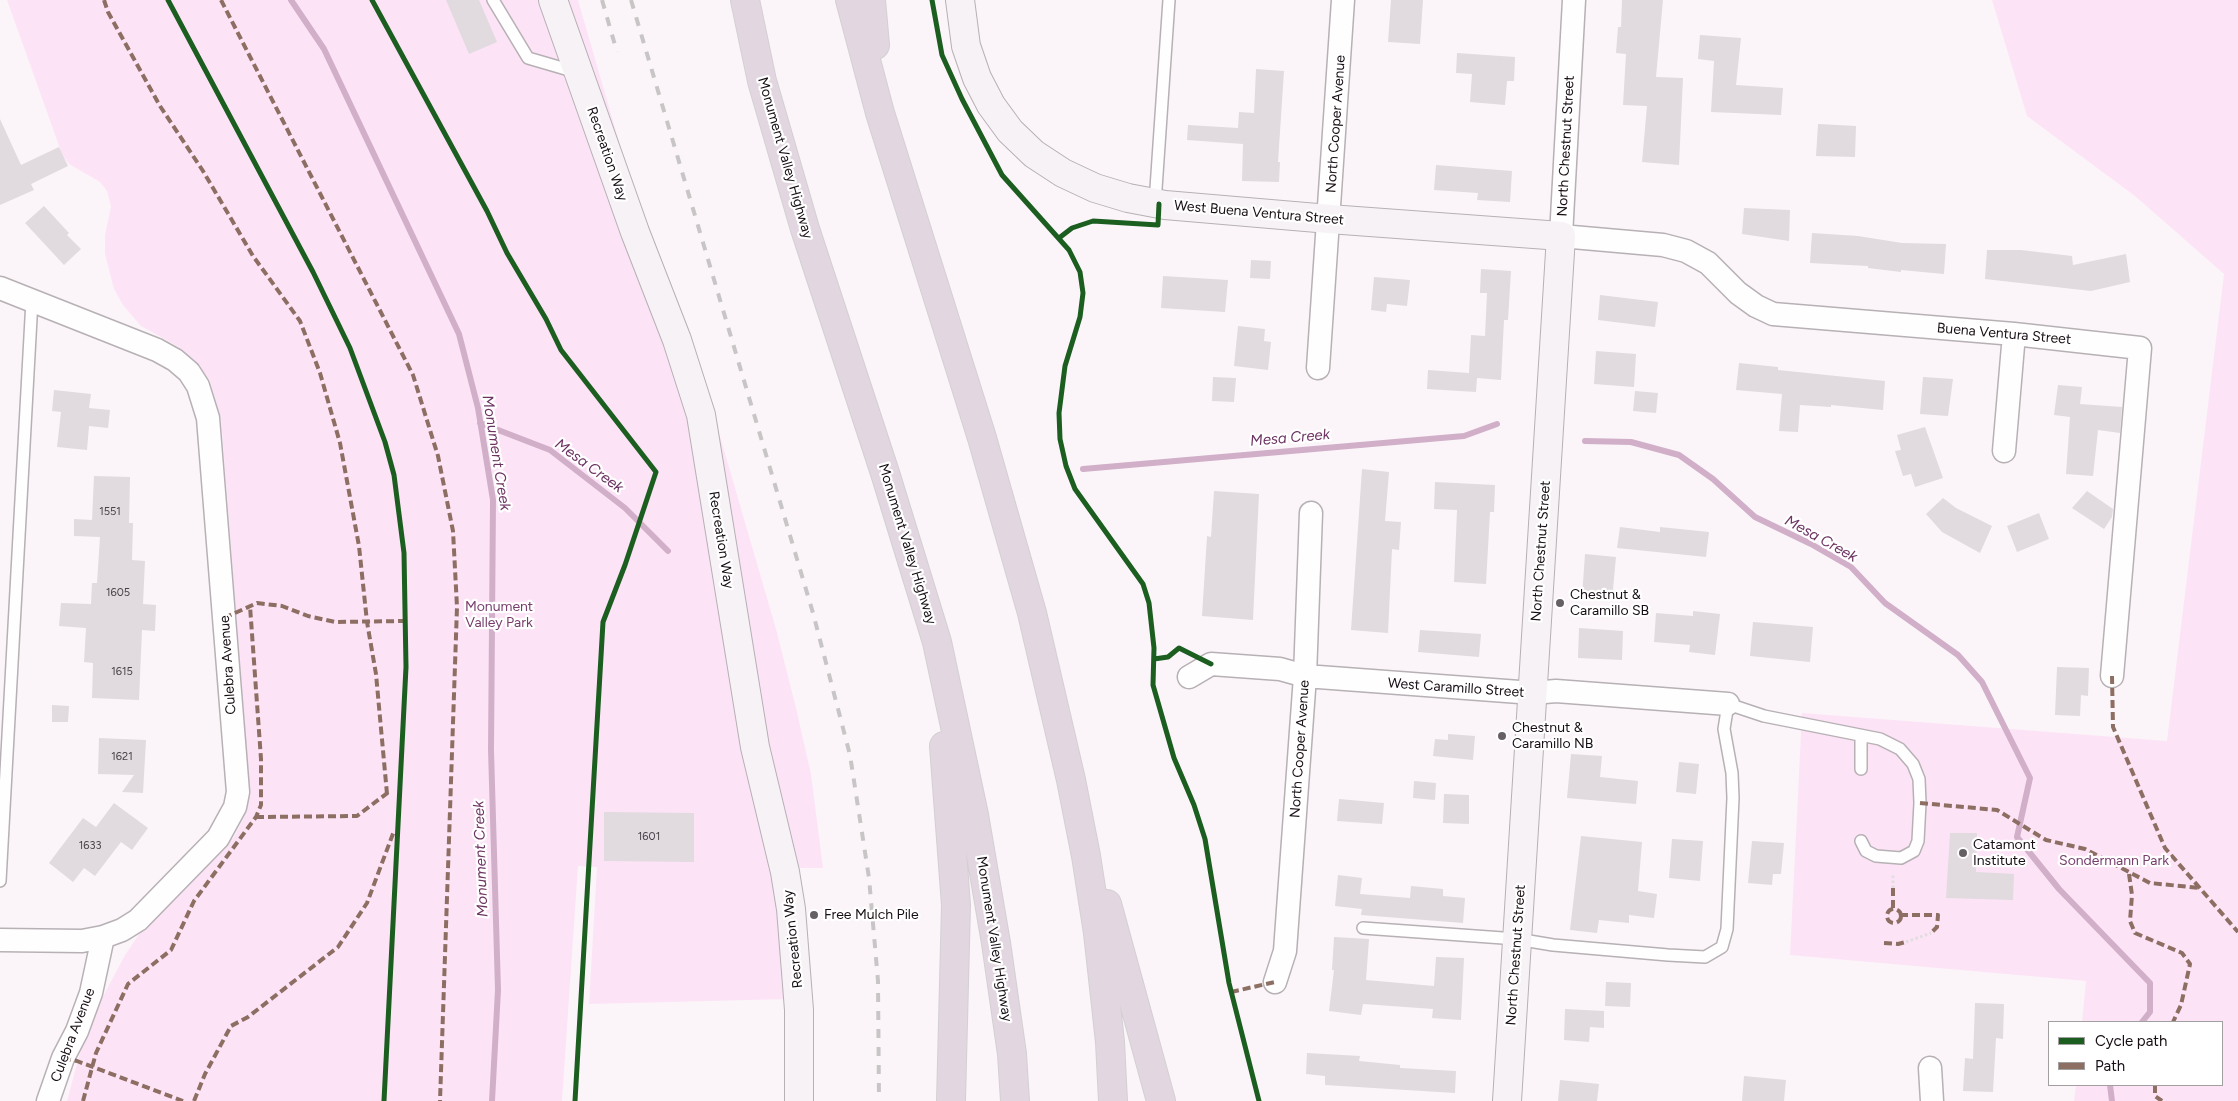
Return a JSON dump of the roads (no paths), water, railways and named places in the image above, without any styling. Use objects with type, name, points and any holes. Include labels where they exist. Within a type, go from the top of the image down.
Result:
[{"type":"highway","name":"Monument Valley Highway","points":[[745,0],[762,81],[805,228],[885,473],[937,642],[974,815],[1012,1054],[1015,1101]]},
{"type":"highway","points":[[850,0],[880,113],[982,438],[1024,586],[1071,780],[1123,957],[1161,1101]]},
{"type":"highway","points":[[872,0],[880,113]]},
{"type":"highway","points":[[937,642],[956,905],[952,1101]]},
{"type":"highway","points":[[1071,780],[1098,933],[1110,1042],[1113,1101]]},
{"type":"main road","name":"Recreation Way","points":[[553,0],[635,232],[678,340],[701,415],[754,748],[785,872],[791,908],[799,1010],[799,1101]]},
{"type":"main road","name":"West Buena Ventura Street","points":[[960,0],[966,46],[976,78],[990,104],[1010,131],[1034,154],[1063,173],[1095,188],[1128,198],[1155,203],[1329,219],[1561,236]]},
{"type":"main road","name":"North Chestnut Street","points":[[1507,1101],[1561,236]]},
{"type":"street","name":"North Cooper Avenue","points":[[1318,368],[1344,0]]},
{"type":"street","name":"North Chestnut Street","points":[[1561,236],[1574,0]]},
{"type":"street","name":"Buena Ventura Street","points":[[1561,236],[1663,245],[1686,251],[1708,264],[1738,293],[1756,306],[1773,314],[2014,334],[2140,348],[2112,676]]},
{"type":"street","name":"Culebra Avenue","points":[[0,288],[157,350],[175,360],[190,372],[198,386],[208,418],[238,792],[235,807],[218,838],[138,920],[122,930],[103,937],[91,992],[48,1101]]},
{"type":"street","points":[[2004,451],[2014,334]]},
{"type":"street","name":"North Cooper Avenue","points":[[1275,982],[1285,951],[1305,676],[1311,513]]},
{"type":"street","name":"West Caramillo Street","points":[[1189,677],[1211,664],[1280,669],[1305,676],[1533,694],[1556,691],[1728,704]]},
{"type":"street","points":[[0,940],[82,941],[103,937]]},
{"type":"street","points":[[1930,1068],[1932,1101]]},
{"type":"lane","points":[[493,0],[528,58],[579,73]]},
{"type":"lane","points":[[1155,203],[1169,0]]},
{"type":"lane","points":[[0,881],[32,300]]},
{"type":"lane","points":[[1364,928],[1517,939],[1553,944],[1706,957],[1722,947],[1727,929],[1733,798],[1732,773],[1724,729],[1728,704],[1764,716],[1880,739],[1900,749],[1913,764],[1919,779],[1918,841],[1914,851],[1901,858],[1876,856],[1866,851],[1861,841]]},
{"type":"lane","points":[[1861,736],[1862,769]]},
{"type":"waterway","name":"Monument Creek","points":[[291,0],[324,49],[459,334],[478,408],[493,500],[491,750],[498,990],[492,1101]]},
{"type":"waterway","name":"Mesa Creek","points":[[480,423],[550,450],[625,508],[668,551]]},
{"type":"waterway","name":"Mesa Creek","points":[[1083,469],[1464,436],[1497,424]]},
{"type":"waterway","name":"Mesa Creek","points":[[1585,441],[1631,442],[1679,455],[1713,479],[1755,517],[1811,544],[1851,567],[1885,603],[1958,655],[1982,682],[2030,778],[2017,837],[2059,889],[2150,983],[2150,1012],[2143,1021]]},
{"type":"waterway","points":[[2110,1086],[2112,1101]]},
{"type":"railway","points":[[602,0],[617,52]]},
{"type":"railway","points":[[631,0],[813,613],[850,755],[869,878],[878,981],[879,1101]]},
{"type":"place","name":"Chestnut & Caramillo SB","points":[[1560,603]]},
{"type":"place","name":"Chestnut & Caramillo NB","points":[[1502,736]]},
{"type":"place","name":"Catamont Institute","points":[[1963,853]]},
{"type":"place","name":"Free Mulch Pile","points":[[814,915]]},
{"type":"park label","name":"Monument Valley Park","points":[[499,616]]},
{"type":"park label","name":"Sondermann Park","points":[[2114,861]]}]
